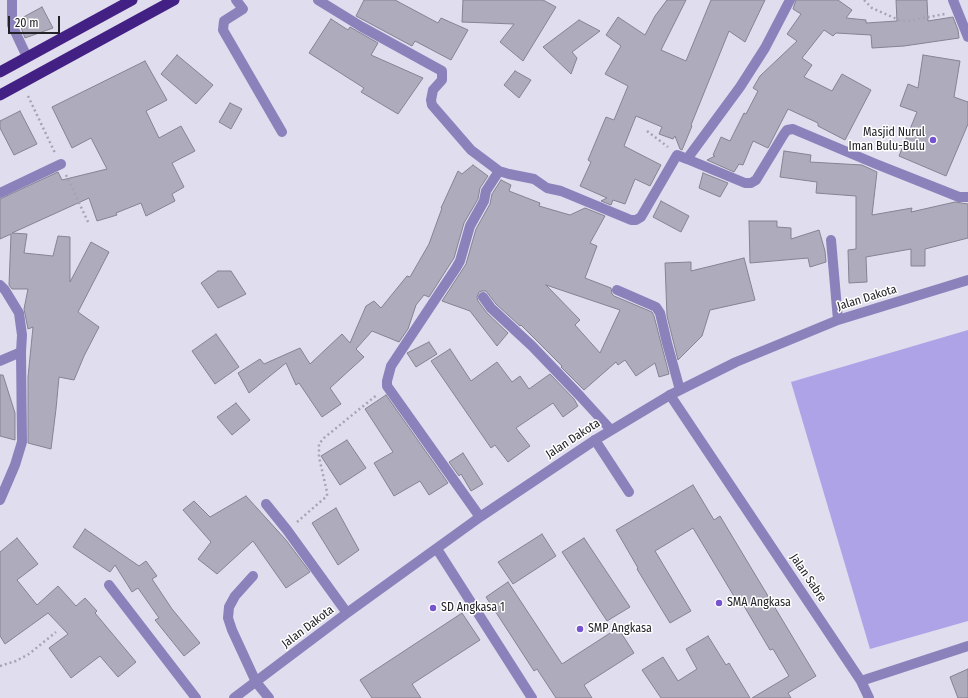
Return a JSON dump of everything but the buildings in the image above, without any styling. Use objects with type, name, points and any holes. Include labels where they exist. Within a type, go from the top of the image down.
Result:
[{"type":"highway","points":[[0,72],[132,0]]},
{"type":"highway","points":[[0,95],[174,0]]},
{"type":"street","points":[[12,0],[12,25],[27,57]]},
{"type":"street","points":[[236,0],[243,9],[224,21],[223,30],[282,132]]},
{"type":"street","points":[[318,0],[362,27],[442,71],[443,77],[433,90],[431,100],[432,105],[471,150],[499,171],[534,179],[547,188],[561,191],[631,220],[636,220],[641,217],[677,155],[745,183],[751,183],[756,180],[787,130],[793,129],[959,197],[968,197]]},
{"type":"street","points":[[687,159],[766,48],[790,0]]},
{"type":"street","points":[[953,0],[963,18],[968,37]]},
{"type":"street","points":[[0,194],[61,164]]},
{"type":"street","points":[[480,517],[387,386],[387,377],[392,366],[453,275],[460,261],[470,226],[484,200],[486,191],[499,171]]},
{"type":"street","points":[[831,240],[838,320]]},
{"type":"street","name":"Jalan Dakota","points":[[234,698],[347,613],[480,517],[595,440],[670,395],[736,362],[838,320],[968,280]]},
{"type":"street","points":[[0,285],[5,290],[19,314],[22,335],[22,442],[15,466],[0,500]]},
{"type":"street","points":[[617,290],[656,307],[660,313],[680,390]]},
{"type":"street","points":[[483,297],[491,308],[532,346],[611,430]]},
{"type":"street","points":[[0,361],[21,352]]},
{"type":"street","name":"Jalan Sabre","points":[[670,395],[861,681],[869,698]]},
{"type":"street","points":[[595,440],[629,492]]},
{"type":"street","points":[[266,504],[287,530],[347,613]]},
{"type":"street","points":[[437,549],[532,698]]},
{"type":"street","points":[[253,576],[235,596],[229,607],[228,618],[256,682],[269,698]]},
{"type":"street","points":[[109,585],[196,698]]},
{"type":"street","points":[[861,681],[968,646]]},
{"type":"path","points":[[864,0],[872,8],[899,20],[907,21],[963,18]]},
{"type":"path","points":[[647,131],[677,155]]},
{"type":"path","points":[[287,530],[327,496],[319,457],[319,444],[324,438],[387,386]]},
{"type":"path","points":[[0,666],[16,661],[29,654],[56,632]]},
{"type":"shaded area","points":[[968,330],[968,621],[870,649],[791,382]]},
{"type":"place","name":"Masjid Nurul Iman Bulu-Bulu","points":[[933,140]]},
{"type":"place","name":"SMA Angkasa","points":[[719,603]]},
{"type":"place","name":"SD Angkasa 1","points":[[433,608]]},
{"type":"place","name":"SMP Angkasa","points":[[580,629]]}]
